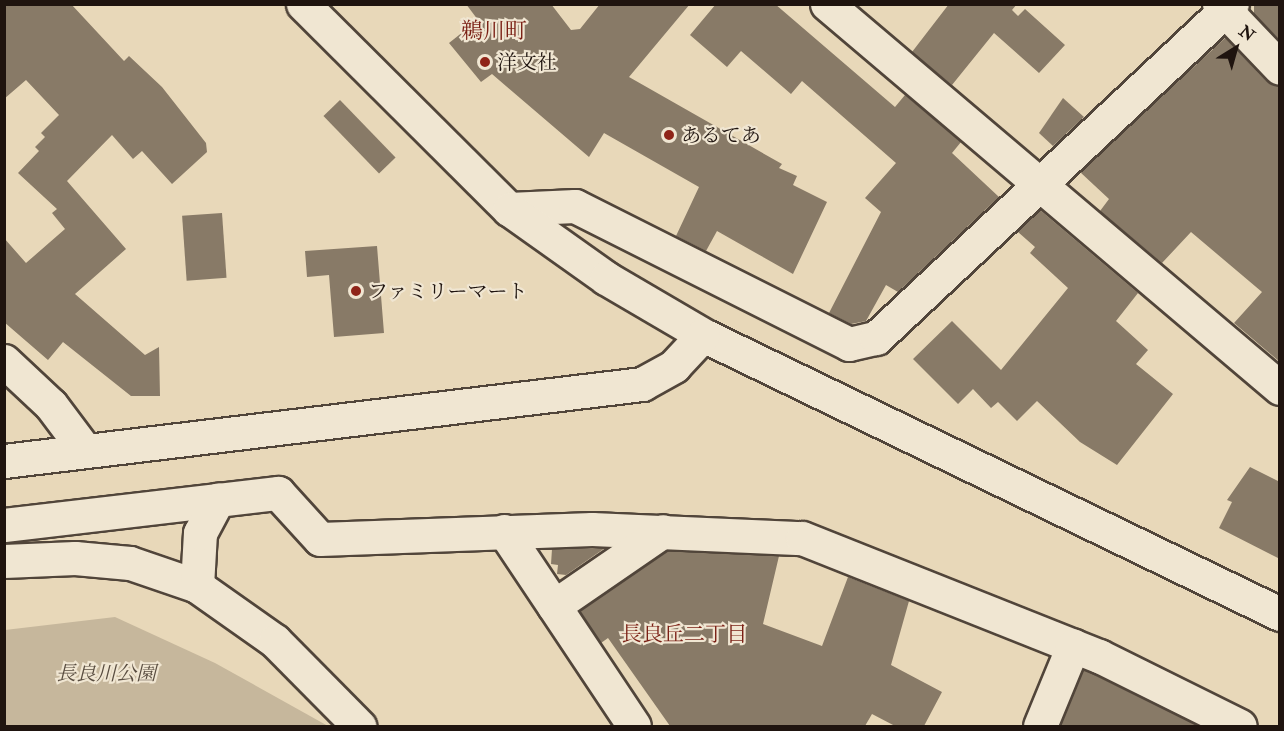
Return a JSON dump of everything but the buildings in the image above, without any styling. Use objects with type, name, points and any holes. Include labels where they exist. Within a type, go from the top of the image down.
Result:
[{"type":"street","points":[[303,4],[509,208],[606,278],[703,335],[1280,614]]},
{"type":"street","points":[[827,4],[1280,388]]},
{"type":"street","points":[[509,208],[575,206],[849,344],[876,338],[1039,186],[1225,7],[1280,68]]},
{"type":"street","points":[[4,461],[84,449],[642,384],[674,366],[703,335]]},
{"type":"street","points":[[4,361],[51,405],[84,449]]},
{"type":"street","points":[[4,525],[278,493],[320,539],[504,531],[663,531],[802,537],[1073,646],[1240,726]]},
{"type":"street","points":[[197,586],[200,534],[218,499]]},
{"type":"street","points":[[504,531],[634,726]]},
{"type":"street","points":[[554,606],[663,531]]},
{"type":"street","points":[[4,561],[75,558],[130,563],[197,586],[275,641],[359,726]]},
{"type":"street","points":[[1040,726],[1073,646]]},
{"type":"green space","name":"長良川公園","points":[[115,617],[215,663],[328,726],[5,726],[5,630]]},
{"type":"place","name":"洋文社","points":[[485,62]]},
{"type":"place","name":"あるてあ","points":[[669,135]]},
{"type":"place","name":"ファミリーマート","points":[[356,291]]},
{"type":"district","name":"鵜川町","points":[[494,32]]},
{"type":"district","name":"長良丘二丁目","points":[[684,635]]}]
